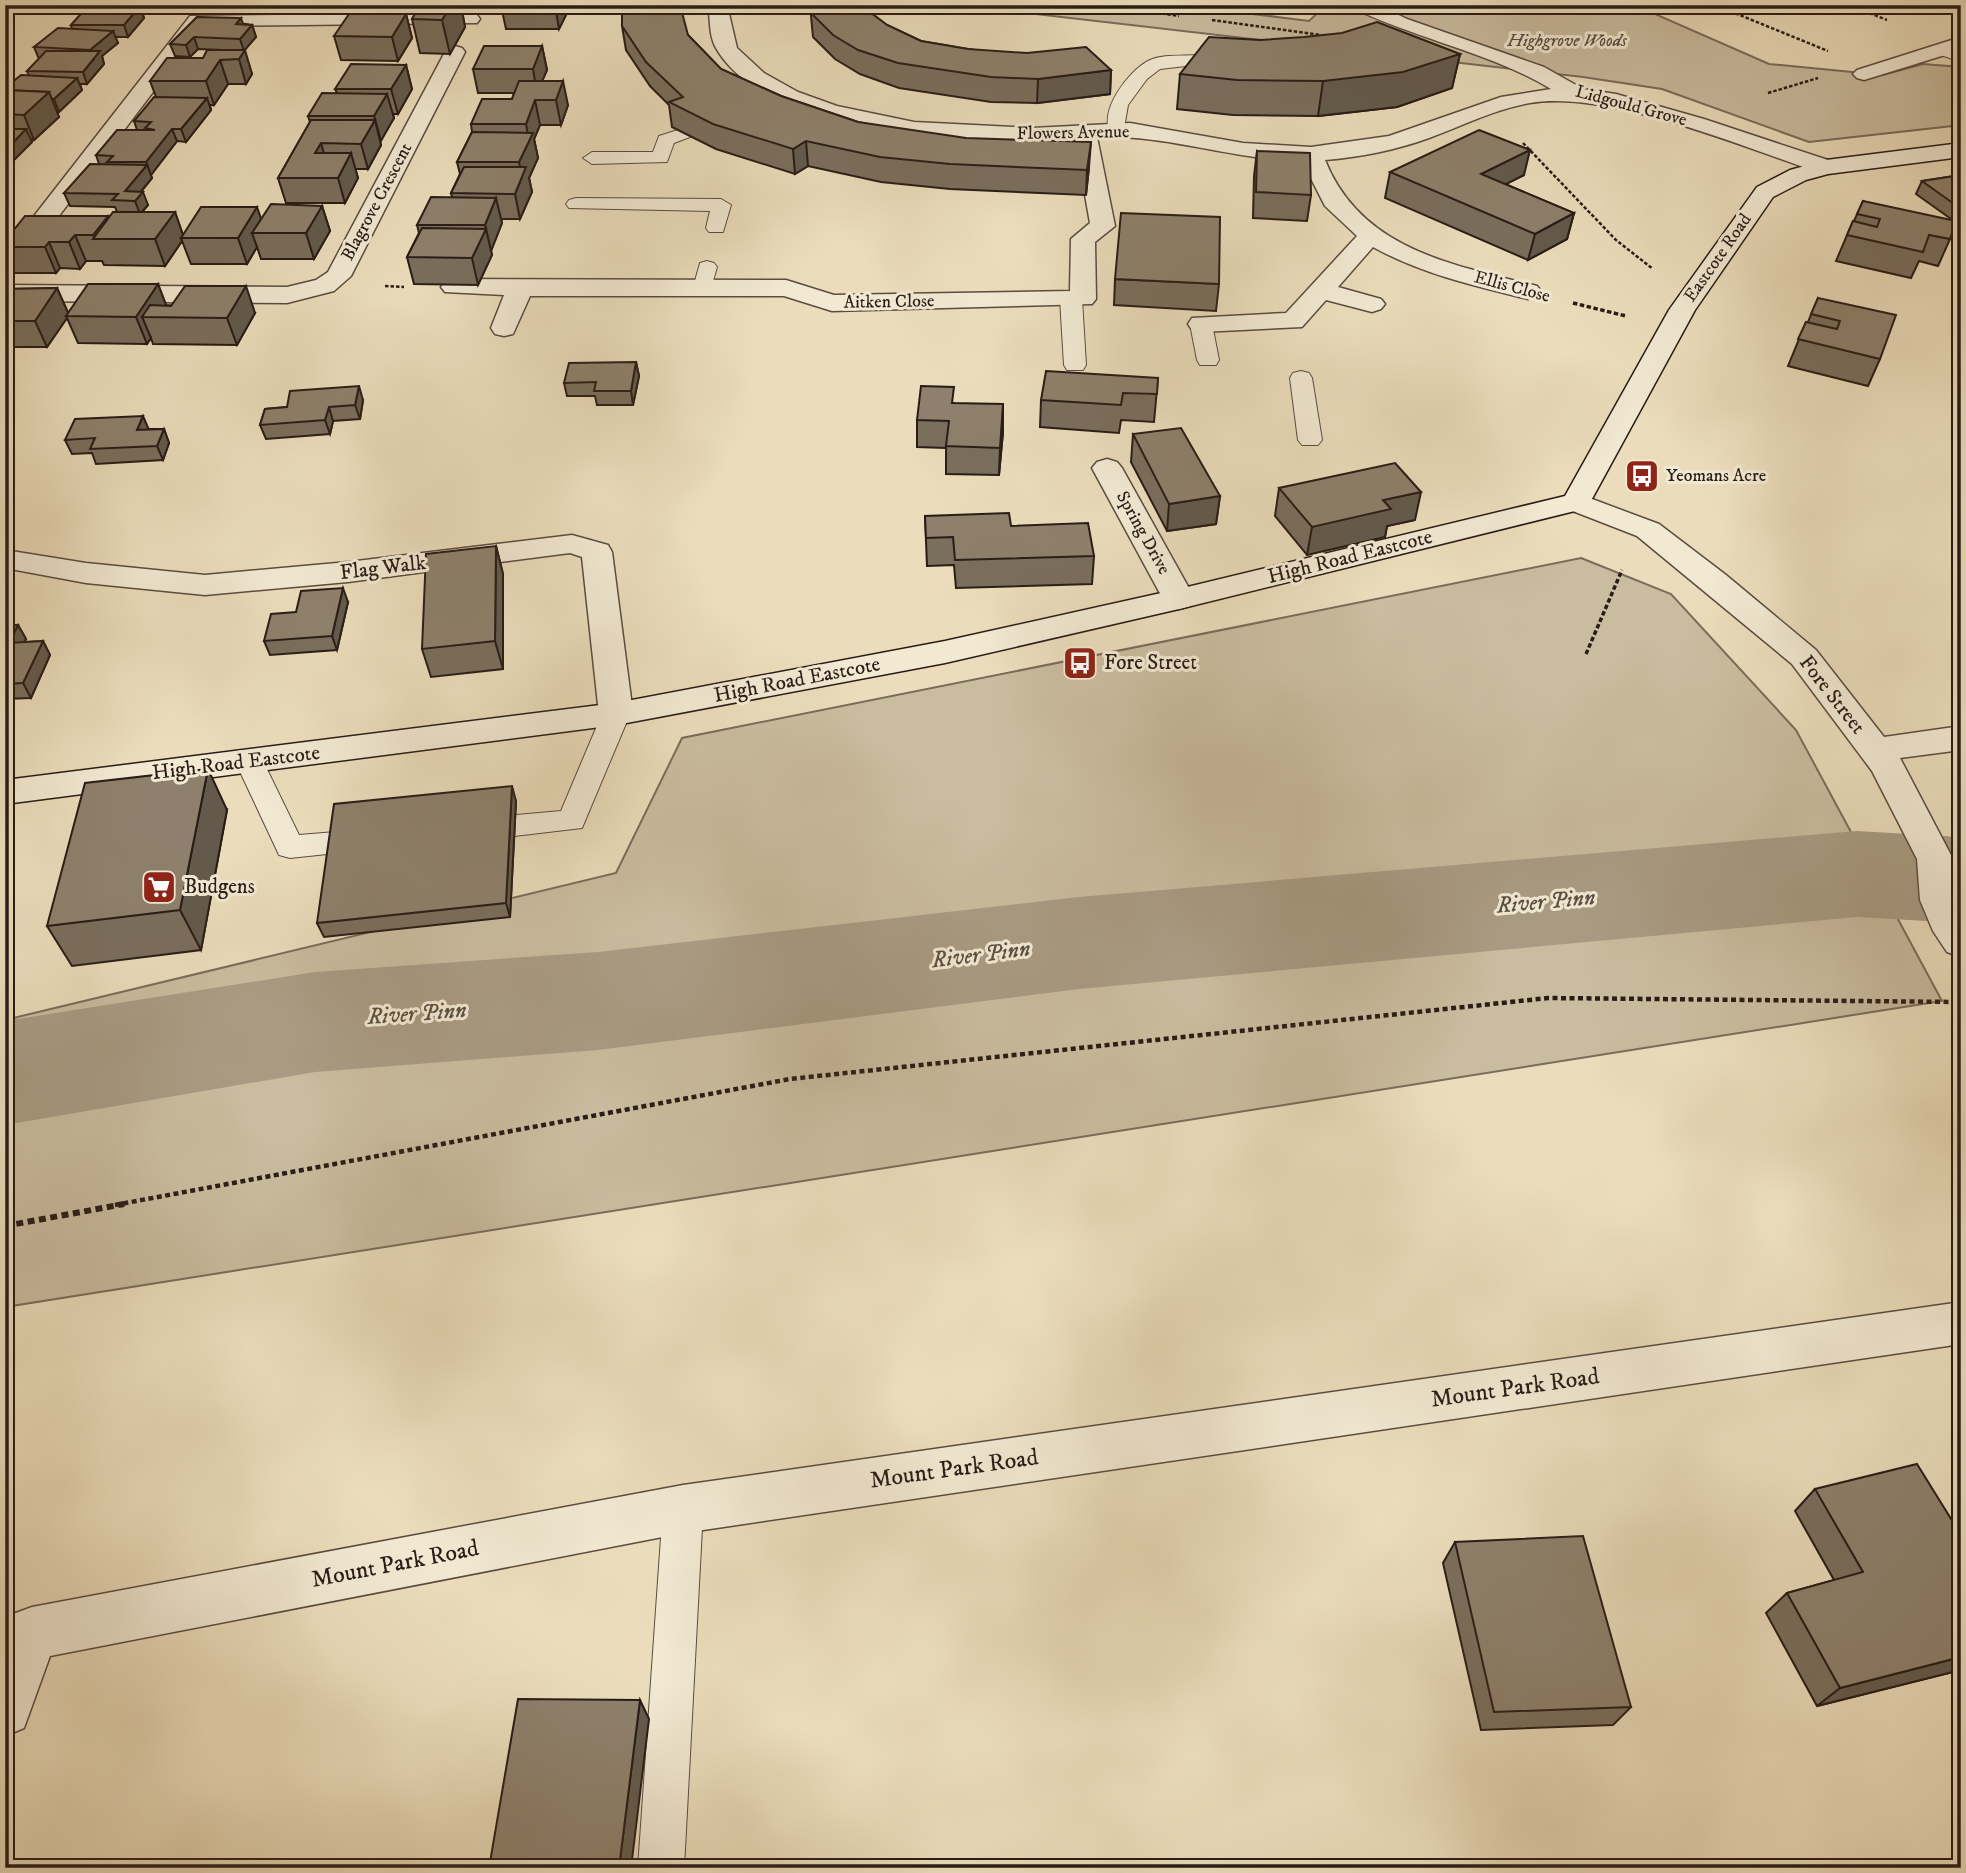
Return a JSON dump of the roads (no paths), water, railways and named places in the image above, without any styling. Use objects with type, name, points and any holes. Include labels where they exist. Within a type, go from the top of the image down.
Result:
[{"type":"street","name":"Flowers Avenue","points":[[698,5],[718,8],[728,52],[760,79],[784,93],[841,113],[926,131],[1034,135],[1117,130],[1152,133],[1222,146],[1311,154],[1403,139],[1499,104],[1527,97],[1577,95]]},
{"type":"street","name":"Lidgould Grove","points":[[1362,5],[1400,23],[1536,71],[1577,95],[1616,101],[1670,116],[1826,167]]},
{"type":"street","name":"Blagrove Crescent","points":[[5,270],[197,20],[466,28],[338,276],[325,286],[287,295],[5,293]]},
{"type":"street","points":[[1869,72],[1951,46]]},
{"type":"street","points":[[1071,299],[1083,299],[1083,239],[1103,226],[1085,133]]},
{"type":"street","name":"Eastcote Road","points":[[1576,502],[1682,310],[1765,192],[1798,175],[1826,167],[1961,150]]},
{"type":"street","name":"Ellis Close","points":[[1311,154],[1337,205],[1370,236],[1446,269],[1528,292]]},
{"type":"street","points":[[1201,324],[1294,327],[1319,290],[1370,236]]},
{"type":"street","name":"Aitken Close","points":[[454,287],[520,288],[705,278],[786,288],[832,303],[1071,299]]},
{"type":"street","points":[[503,328],[520,288]]},
{"type":"street","points":[[1319,290],[1372,304]]},
{"type":"street","name":"Spring Drive","points":[[1107,468],[1179,599]]},
{"type":"street","name":"High Road Eastcote","points":[[5,792],[616,714],[945,652],[1179,599],[1576,502]]},
{"type":"street","name":"Fore Street","points":[[1576,502],[1648,530],[1804,657],[1887,766],[1943,876],[1952,931],[1961,942]]},
{"type":"street","name":"Flag Walk","points":[[5,559],[86,573],[205,585],[348,572],[572,544],[597,552],[616,714]]},
{"type":"street","points":[[1875,750],[1961,738]]},
{"type":"street","name":"Mount Park Road","points":[[5,1709],[19,1636],[683,1509],[1961,1323]]},
{"type":"lane","points":[[1951,46],[1961,57]]},
{"type":"lane","points":[[1117,130],[1119,106],[1141,75],[1155,64],[1197,60]]},
{"type":"lane","points":[[762,102],[784,93]]},
{"type":"lane","points":[[592,158],[660,158],[666,140],[684,133]]},
{"type":"lane","points":[[576,204],[721,205],[716,228]]},
{"type":"lane","points":[[1071,299],[1075,365]]},
{"type":"lane","points":[[1201,324],[1208,360]]},
{"type":"lane","points":[[1301,378],[1310,440]]},
{"type":"lane","points":[[451,832],[572,821],[616,714]]},
{"type":"lane","points":[[249,761],[290,847],[397,837]]},
{"type":"lane","points":[[661,1868],[683,1509]]},
{"type":"waterway","name":"River Pinn","points":[[5,1073],[315,1022],[598,1001],[1079,943],[1857,874],[1961,880]]},
{"type":"place","name":"Yeomans Acre","points":[[1642,476]]},
{"type":"place","name":"Fore Street","points":[[1080,663]]},
{"type":"place","name":"Budgens","points":[[159,887]]},
{"type":"park label","name":"Highgrove Woods","points":[[1567,41]]}]
